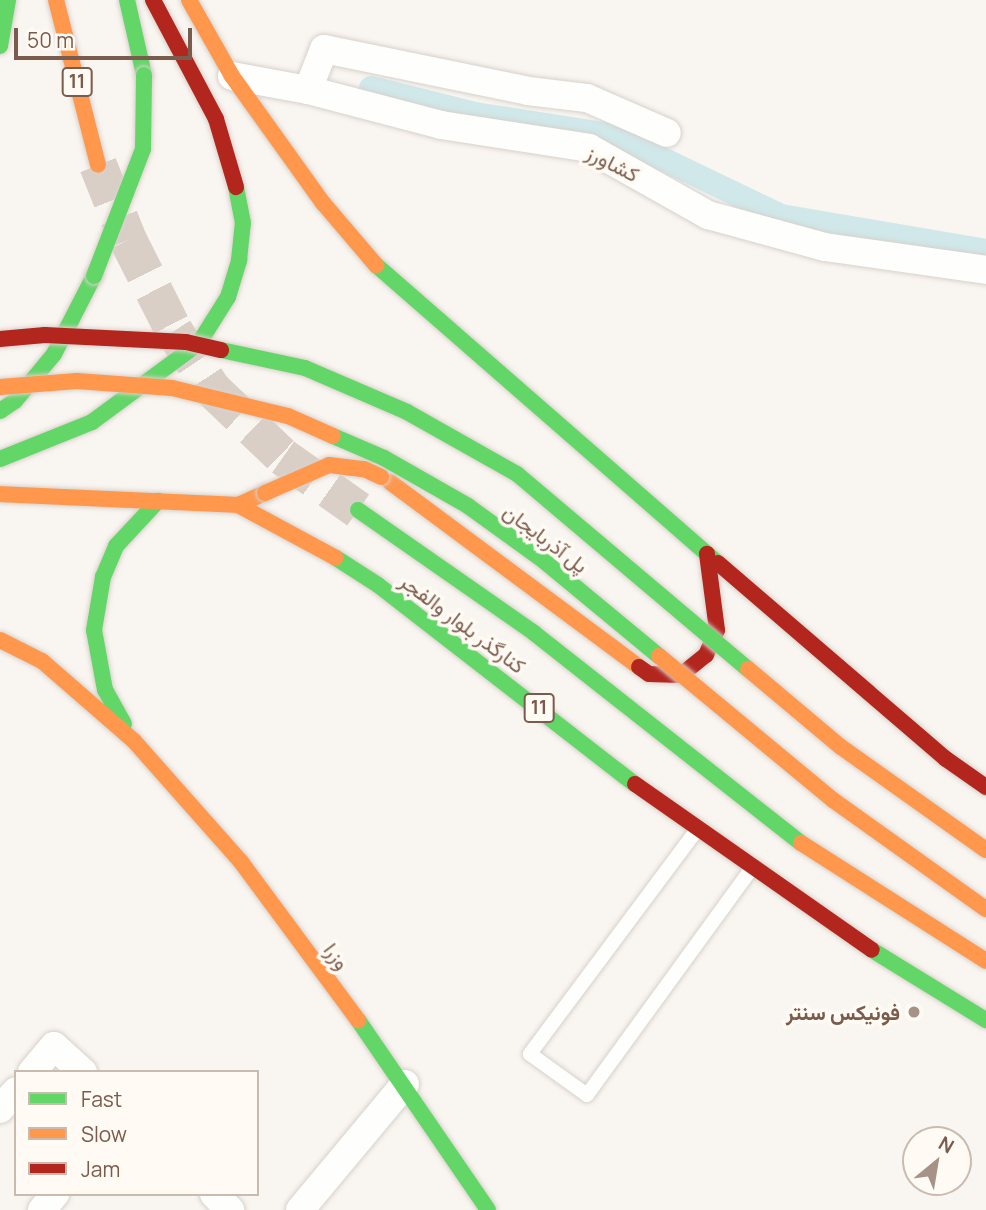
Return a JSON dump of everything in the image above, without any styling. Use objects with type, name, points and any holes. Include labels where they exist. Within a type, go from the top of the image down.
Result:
[{"type":"main road","points":[[0,46],[8,0]]},
{"type":"main road","name":"11","points":[[55,0],[99,165]]},
{"type":"main road","points":[[0,411],[15,401],[54,354],[109,245],[143,149],[144,75],[127,0]]},
{"type":"main road","points":[[0,459],[92,422],[144,385],[199,343],[228,296],[239,260],[243,223],[228,150],[216,119],[153,0]]},
{"type":"main road","points":[[189,0],[232,76],[323,203],[385,275],[946,759],[986,787]]},
{"type":"main road","name":"پل آذربایجان","points":[[0,339],[44,335],[186,342],[305,368],[407,412],[517,474],[841,747],[986,850]]},
{"type":"main road","name":"پل آذربایجان","points":[[0,387],[77,381],[172,388],[288,416],[384,458],[468,506],[544,561],[833,800],[986,909]]},
{"type":"main road","points":[[239,505],[328,464],[364,469],[390,482],[649,674],[681,675],[706,655],[717,631],[706,554]]},
{"type":"main road","name":"کنارگذر بلوار والفجر","points":[[0,494],[239,505],[296,533],[378,585],[696,830],[751,869],[829,924],[986,1020]]},
{"type":"main road","points":[[134,741],[105,690],[94,630],[103,577],[116,546],[158,501]]},
{"type":"main road","points":[[358,510],[534,634],[781,830],[986,961]]},
{"type":"main road","points":[[0,640],[42,661],[134,741]]},
{"type":"main road","name":"وزرا","points":[[134,741],[241,862],[405,1084],[488,1210]]},
{"type":"street","points":[[308,90],[324,49],[587,98],[667,133]]},
{"type":"street","name":"کشاورز","points":[[232,76],[308,90],[441,125],[589,148],[708,215],[825,247],[986,270]]},
{"type":"street","points":[[34,1070],[54,1046],[81,1070]]},
{"type":"street","points":[[0,1077],[14,1089]]},
{"type":"street","points":[[300,1210],[405,1084]]},
{"type":"street","points":[[0,1109],[14,1093]]},
{"type":"street","points":[[42,1210],[53,1196]]},
{"type":"street","points":[[216,1196],[230,1210]]},
{"type":"lane","points":[[696,830],[530,1054],[587,1095],[751,869]]},
{"type":"waterway","points":[[371,88],[475,114],[615,136],[781,216],[986,251]]},
{"type":"tunnel","points":[[98,165],[128,240],[174,331],[212,389],[283,457],[358,510]]},
{"type":"traffic: fast","points":[[0,46],[8,0]]},
{"type":"traffic: fast","points":[[127,0],[144,75]]},
{"type":"traffic: fast","points":[[94,276],[143,149],[144,75]]},
{"type":"traffic: fast","points":[[0,459],[92,422],[199,343],[228,297],[239,260],[243,223],[236,187]]},
{"type":"traffic: fast","points":[[376,265],[718,563]]},
{"type":"traffic: fast","points":[[0,411],[15,401],[54,354],[94,276]]},
{"type":"traffic: fast","points":[[221,350],[305,368],[407,412],[517,474],[748,669]]},
{"type":"traffic: fast","points":[[333,436],[384,458],[468,506],[544,561],[659,656]]},
{"type":"traffic: fast","points":[[124,724],[105,690],[94,630],[103,577],[116,546],[158,501]]},
{"type":"traffic: fast","points":[[358,510],[534,633],[801,843]]},
{"type":"traffic: fast","points":[[336,558],[378,585],[635,784]]},
{"type":"traffic: fast","points":[[872,950],[986,1020]]},
{"type":"traffic: fast","points":[[358,1020],[488,1210]]},
{"type":"traffic: slow","points":[[56,0],[98,165]]},
{"type":"traffic: slow","points":[[189,0],[232,76],[323,203],[376,265]]},
{"type":"traffic: slow","points":[[0,387],[77,381],[172,388],[288,416],[333,436]]},
{"type":"traffic: slow","points":[[265,493],[329,465],[364,469],[381,477]]},
{"type":"traffic: slow","points":[[390,482],[639,667]]},
{"type":"traffic: slow","points":[[238,505],[265,493]]},
{"type":"traffic: slow","points":[[0,494],[238,505],[336,558]]},
{"type":"traffic: slow","points":[[0,640],[42,661],[134,741],[241,862],[358,1020]]},
{"type":"traffic: slow","points":[[659,656],[833,800],[986,909]]},
{"type":"traffic: slow","points":[[748,669],[841,747],[986,850]]},
{"type":"traffic: slow","points":[[801,843],[986,961]]},
{"type":"traffic: jam","points":[[153,0],[216,119],[236,187]]},
{"type":"traffic: jam","points":[[0,339],[45,335],[186,342],[221,350]]},
{"type":"traffic: jam","points":[[639,667],[649,674],[681,675],[706,655],[717,630],[707,554]]},
{"type":"traffic: jam","points":[[718,563],[946,759],[986,787]]},
{"type":"traffic: jam","points":[[635,784],[872,950]]},
{"type":"place","name":"فونیکس سنتر","points":[[914,1012]]}]
